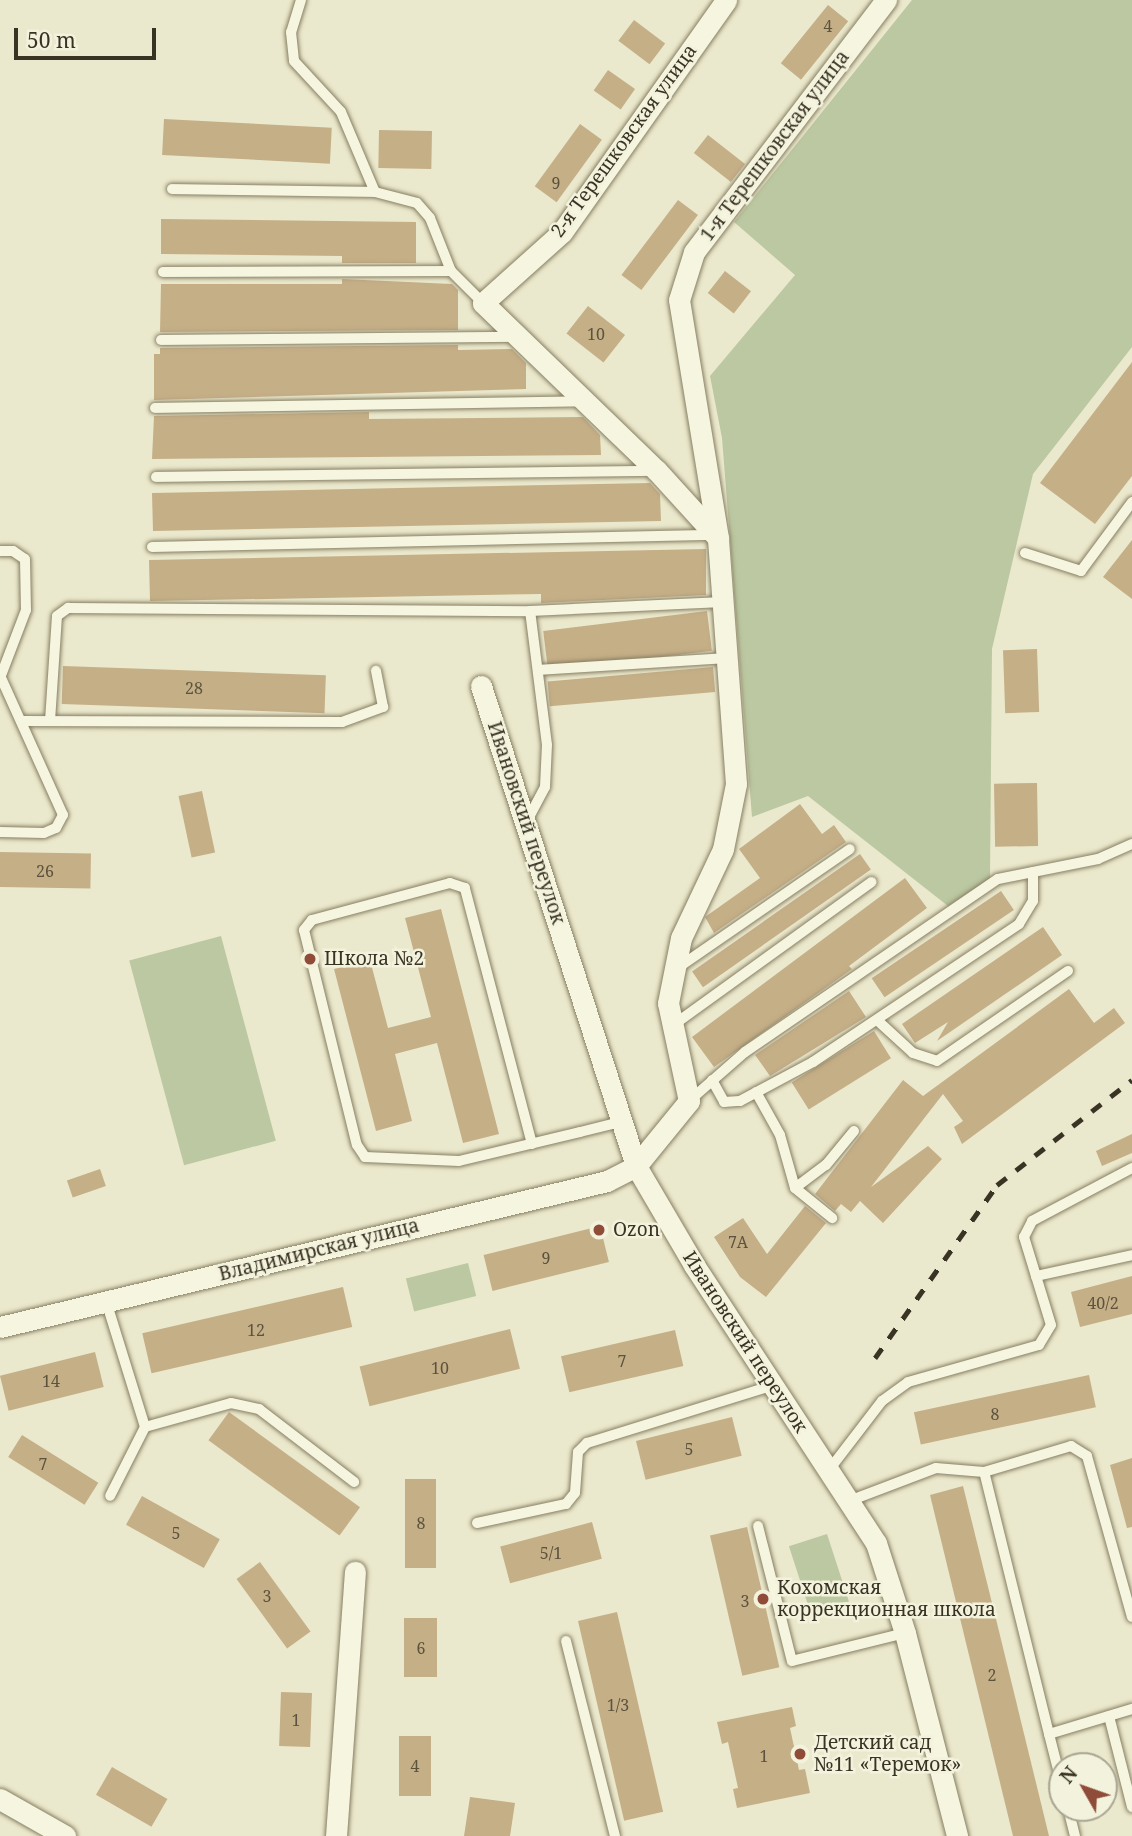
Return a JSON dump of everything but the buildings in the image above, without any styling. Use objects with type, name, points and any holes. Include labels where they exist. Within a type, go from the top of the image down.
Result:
[{"type":"street","name":"2-я Терешковская улица","points":[[483,303],[562,232],[726,0]]},
{"type":"street","name":"1-я Терешковская улица","points":[[715,534],[679,300],[694,252],[886,0]]},
{"type":"street","points":[[483,303],[657,471],[715,534],[723,602],[736,784],[723,849],[681,938],[668,1003],[689,1101],[636,1166]]},
{"type":"street","name":"Ивановский переулок","points":[[481,685],[636,1166],[876,1543],[905,1633],[957,1836]]},
{"type":"street","name":"Владимирская улица","points":[[0,1327],[607,1181],[636,1166]]},
{"type":"street","points":[[336,1836],[355,1572]]},
{"type":"street","points":[[0,1799],[65,1836]]},
{"type":"lane","points":[[300,1],[291,32],[294,61],[341,112],[375,192]]},
{"type":"lane","points":[[172,189],[375,192],[417,203],[430,218],[451,271],[483,303]]},
{"type":"lane","points":[[163,272],[451,271]]},
{"type":"lane","points":[[161,340],[518,337]]},
{"type":"lane","points":[[155,408],[585,401]]},
{"type":"lane","points":[[156,477],[657,471]]},
{"type":"lane","points":[[1025,553],[1081,571],[1132,502]]},
{"type":"lane","points":[[152,547],[715,534]]},
{"type":"lane","points":[[0,551],[13,551],[25,559],[26,610],[1,678],[63,814],[56,828],[44,833],[0,832]]},
{"type":"lane","points":[[50,721],[58,616],[68,608],[530,611],[723,602]]},
{"type":"lane","points":[[527,821],[545,786],[547,745],[530,611]]},
{"type":"lane","points":[[538,670],[727,658]]},
{"type":"lane","points":[[21,721],[342,722],[383,707],[376,671]]},
{"type":"lane","points":[[689,1101],[745,1052],[998,879],[1098,859],[1132,844]]},
{"type":"lane","points":[[674,971],[850,849]]},
{"type":"lane","points":[[712,1080],[724,1102],[740,1101],[877,1020],[1019,924],[1033,901],[1033,872]]},
{"type":"lane","points":[[673,1026],[872,882]]},
{"type":"lane","points":[[532,1144],[465,888],[450,883],[312,920],[304,930],[357,1145],[365,1157],[459,1161],[532,1144],[620,1122]]},
{"type":"lane","points":[[877,1020],[913,1053],[936,1061],[1068,971]]},
{"type":"lane","points":[[756,1092],[780,1135],[794,1188],[832,1218]]},
{"type":"lane","points":[[794,1188],[826,1165],[854,1131]]},
{"type":"lane","points":[[829,1470],[882,1401],[908,1382],[1039,1345],[1051,1325],[1024,1237],[1032,1221],[1132,1168]]},
{"type":"lane","points":[[1036,1276],[1132,1255]]},
{"type":"lane","points":[[106,1301],[145,1427],[110,1496]]},
{"type":"lane","points":[[477,1523],[566,1504],[575,1493],[578,1452],[587,1443],[774,1385]]},
{"type":"lane","points":[[145,1427],[232,1403],[259,1409],[354,1482]]},
{"type":"lane","points":[[849,1501],[936,1468],[984,1472],[1071,1446],[1087,1456],[1132,1617]]},
{"type":"lane","points":[[984,1472],[1054,1752]]},
{"type":"lane","points":[[758,1526],[792,1661],[905,1633]]},
{"type":"lane","points":[[566,1642],[615,1836]]},
{"type":"lane","points":[[1049,1734],[1132,1709]]},
{"type":"lane","points":[[1109,1716],[1132,1807]]},
{"type":"green space","points":[[912,0],[1132,0],[1132,347],[1033,474],[992,649],[990,879],[948,906],[808,796],[752,817],[722,438],[710,376],[795,275],[734,222]]},
{"type":"green space","points":[[221,936],[276,1141],[184,1165],[129,961]]},
{"type":"green space","points":[[468,1263],[476,1296],[414,1311],[406,1278]]},
{"type":"green space","points":[[827,1534],[849,1602],[811,1614],[789,1546]]},
{"type":"railway","points":[[875,1358],[997,1185],[1132,1080]]},
{"type":"place","name":"Школа №2","points":[[310,959]]},
{"type":"place","name":"Ozon","points":[[599,1230]]},
{"type":"place","name":"Кохомская коррекционная школа","points":[[763,1599]]},
{"type":"place","name":"Детский сад №11 «Теремок»","points":[[800,1754]]}]
